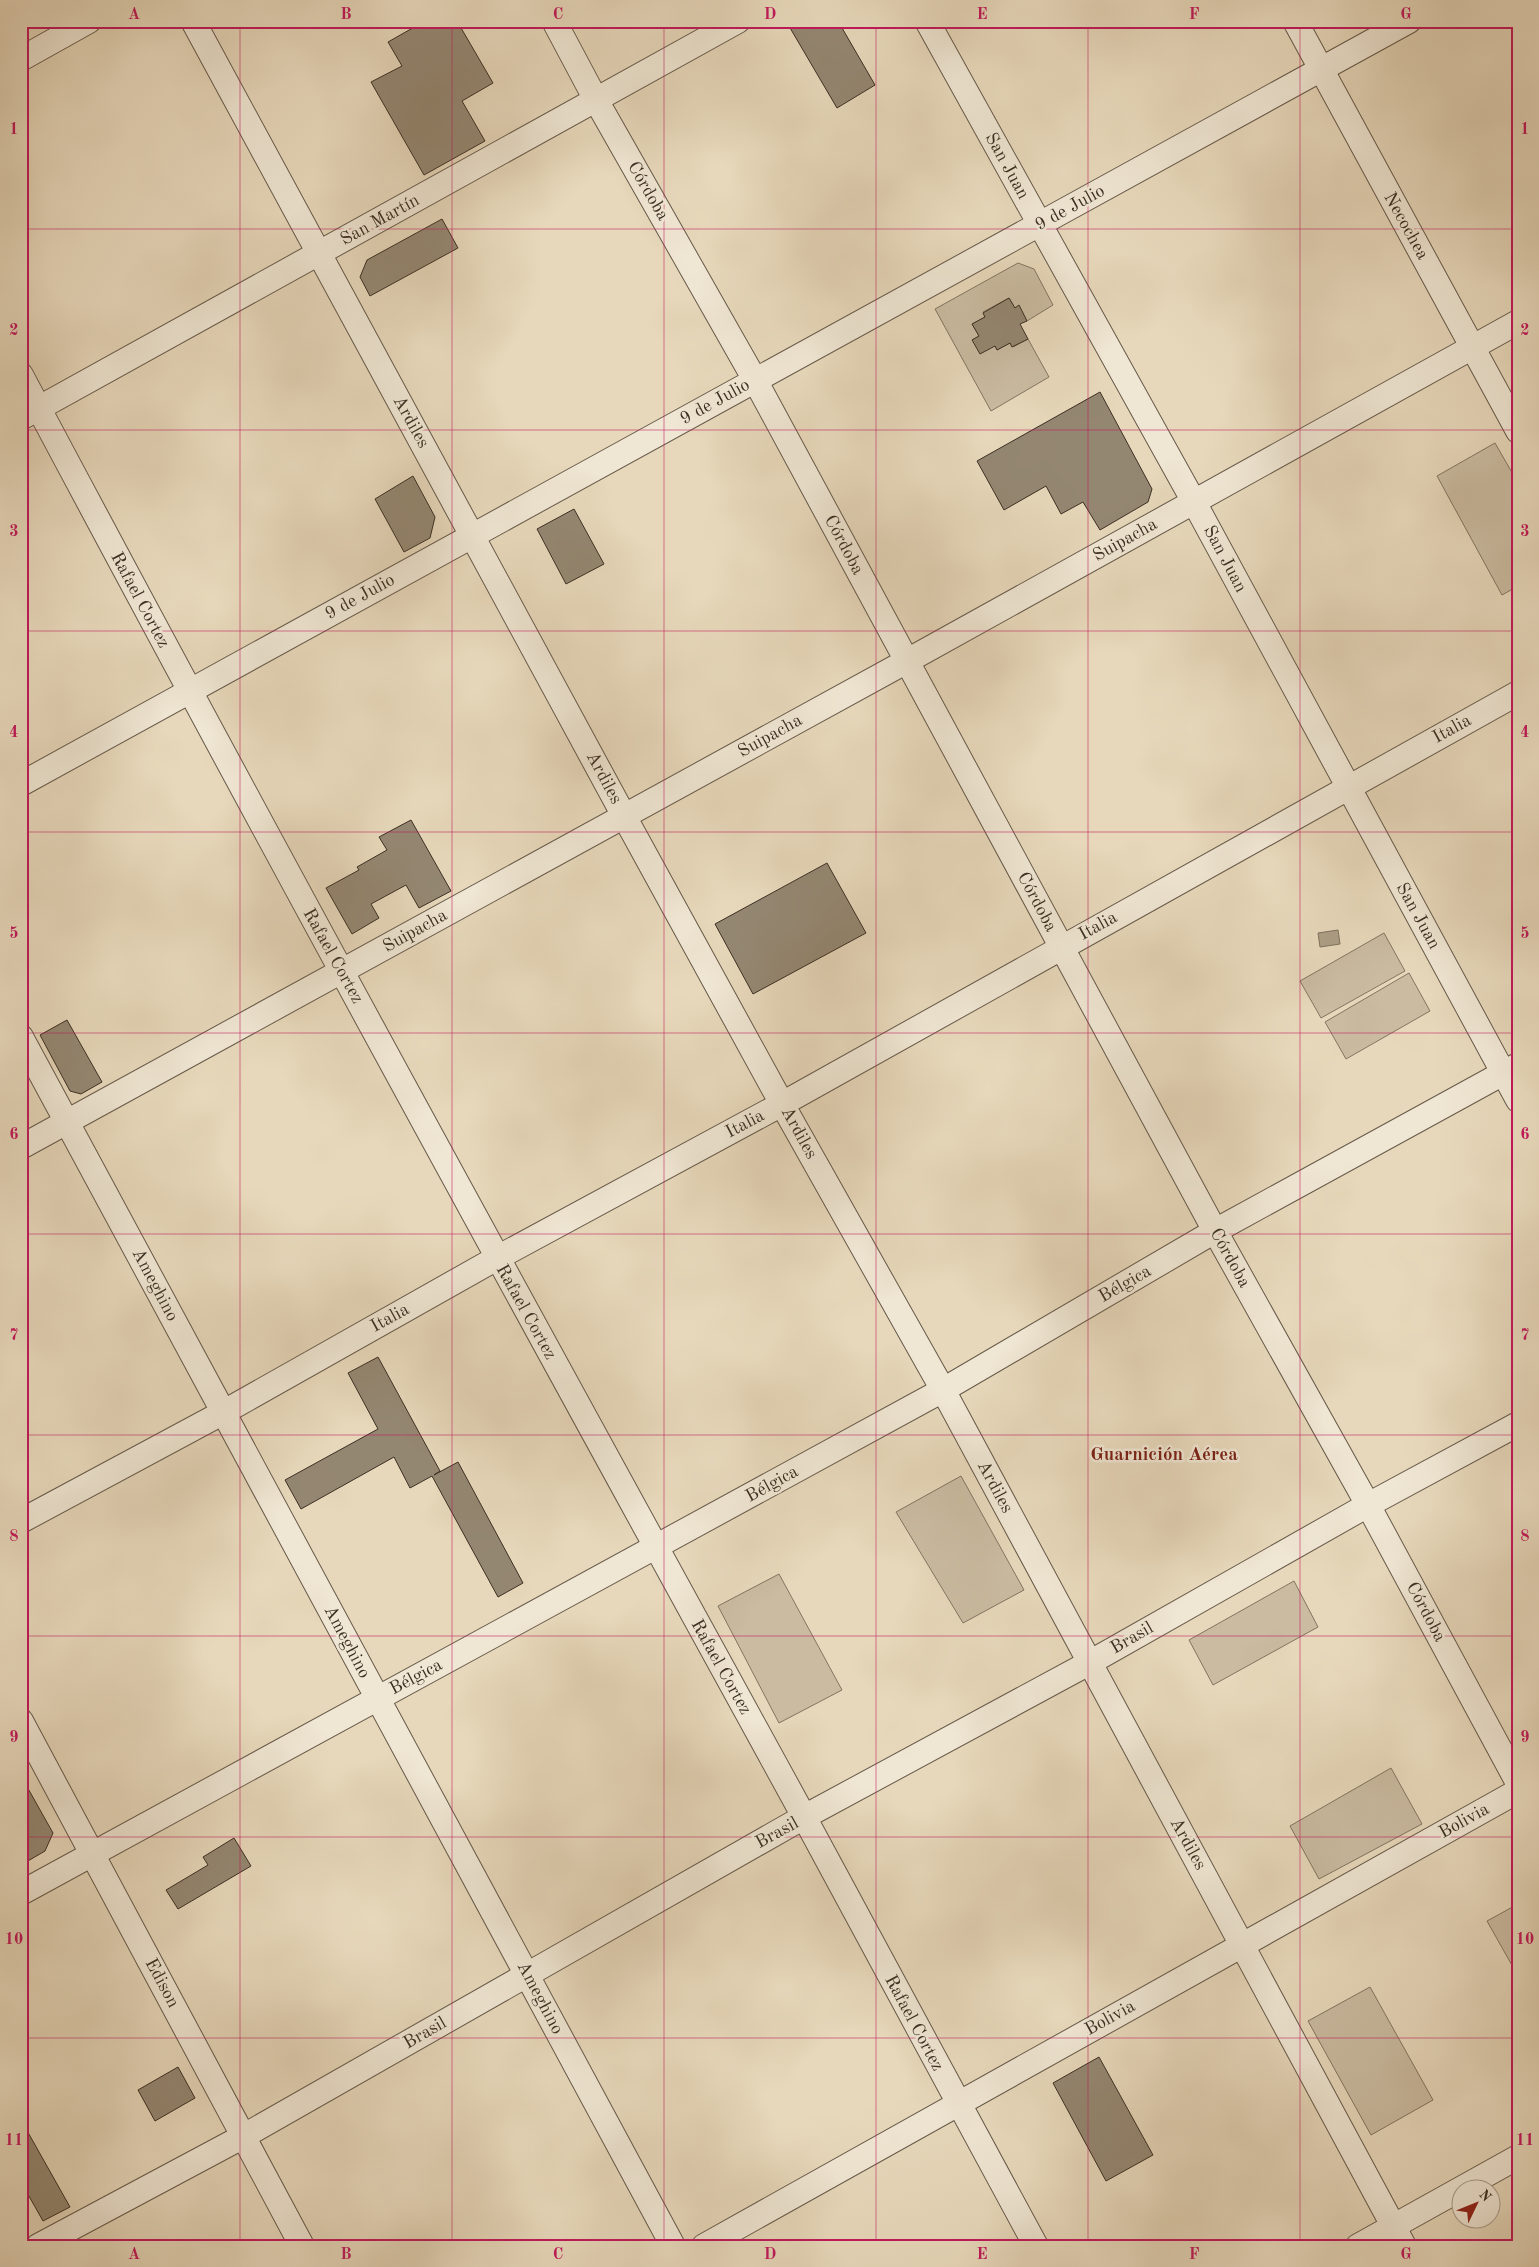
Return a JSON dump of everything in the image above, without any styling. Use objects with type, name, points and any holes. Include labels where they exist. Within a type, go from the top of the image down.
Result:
[{"type":"street","points":[[21,59],[89,21]]},
{"type":"street","name":"Ardiles","points":[[193,21],[624,816],[782,1104],[943,1390],[1399,2236]]},
{"type":"street","name":"Córdoba","points":[[554,21],[596,100],[755,380],[1215,1231],[1368,1505],[1518,1783]]},
{"type":"street","name":"San Martín","points":[[30,413],[738,21]]},
{"type":"street","name":"San Juan","points":[[927,21],[1194,502],[1348,787],[1510,1069],[1518,1100]]},
{"type":"street","name":"Necochea","points":[[1294,21],[1518,431]]},
{"type":"street","name":"9 de Julio","points":[[21,784],[1408,21]]},
{"type":"street","name":"Suipacha","points":[[21,1147],[907,661],[1518,322]]},
{"type":"street","name":"Rafael Cortez","points":[[21,375],[30,413],[189,691],[1036,2246]]},
{"type":"street","name":"Italia","points":[[21,1520],[224,1412],[497,1258],[782,1104],[1518,693]]},
{"type":"street","name":"Ameghino","points":[[21,1037],[674,2246]]},
{"type":"street","name":"Bélgica","points":[[21,1893],[943,1390],[1215,1231],[1510,1069]]},
{"type":"street","name":"Brasil","points":[[38,2246],[244,2136],[804,1817],[1089,1663],[1368,1505],[1518,1424]]},
{"type":"street","name":"Edison","points":[[21,1720],[302,2246]]},
{"type":"street","name":"Bolivia","points":[[704,2246],[1518,1792]]},
{"type":"street","points":[[1358,2246],[1399,2236],[1518,2157]]},
{"type":"shaded area","points":[[1018,263],[1034,269],[1053,305],[1027,321],[1019,306],[1015,308],[1009,298],[983,312],[985,317],[972,324],[979,336],[972,340],[995,346],[997,350],[1010,343],[1013,347],[1028,339],[1049,377],[991,411],[935,309]]},
{"type":"shaded area","points":[[1495,443],[1518,483],[1518,586],[1502,595],[1437,476]]},
{"type":"shaded area","points":[[1338,930],[1340,944],[1320,947],[1318,933]]},
{"type":"shaded area","points":[[1384,933],[1405,971],[1321,1018],[1300,981]]},
{"type":"shaded area","points":[[1409,973],[1430,1011],[1346,1059],[1325,1022]]},
{"type":"shaded area","points":[[961,1476],[1024,1590],[963,1623],[896,1512]]},
{"type":"shaded area","points":[[779,1574],[842,1690],[779,1723],[718,1606]]},
{"type":"shaded area","points":[[1294,1581],[1318,1627],[1213,1685],[1189,1640]]},
{"type":"shaded area","points":[[1391,1768],[1422,1824],[1319,1879],[1290,1826]]},
{"type":"shaded area","points":[[1518,1904],[1518,1976],[1487,1921]]},
{"type":"shaded area","points":[[1370,1987],[1433,2100],[1371,2135],[1308,2021]]},
{"type":"building","points":[[425,21],[457,21],[493,83],[462,101],[485,141],[424,175],[371,82],[402,66],[388,42]]},
{"type":"building","points":[[786,21],[838,21],[875,85],[837,108]]},
{"type":"building","points":[[442,219],[458,248],[370,296],[360,277],[367,260]]},
{"type":"building","points":[[1009,298],[1015,308],[1019,305],[1027,321],[1020,324],[1028,339],[1012,347],[1010,343],[997,350],[995,346],[980,354],[972,340],[979,336],[972,324],[985,317],[983,313]]},
{"type":"building","points":[[1100,392],[1152,489],[1148,502],[1100,530],[1083,502],[1061,514],[1046,486],[1004,510],[977,461]]},
{"type":"building","points":[[413,476],[435,517],[430,538],[404,552],[375,499]]},
{"type":"building","points":[[574,509],[604,564],[566,584],[537,529]]},
{"type":"building","points":[[411,820],[451,891],[419,908],[406,885],[371,904],[379,918],[352,934],[326,888],[359,870],[357,867],[387,850],[379,837]]},
{"type":"building","points":[[827,863],[866,933],[753,994],[715,924]]},
{"type":"building","points":[[67,1020],[102,1082],[81,1094],[70,1091],[40,1035]]},
{"type":"building","points":[[378,1357],[440,1471],[434,1475],[458,1462],[523,1583],[498,1597],[432,1476],[410,1488],[394,1457],[301,1509],[285,1480],[378,1429],[348,1373]]},
{"type":"building","points":[[21,1776],[53,1833],[45,1851],[21,1865]]},
{"type":"building","points":[[234,1838],[251,1866],[178,1909],[166,1890],[208,1865],[203,1857]]},
{"type":"building","points":[[1099,2057],[1153,2155],[1106,2181],[1053,2083]]},
{"type":"building","points":[[178,2067],[195,2098],[155,2121],[138,2090]]},
{"type":"building","points":[[21,2120],[70,2207],[43,2221],[21,2182]]},
{"type":"district","name":"Guarnición Aérea","points":[[1164,1455]]}]
